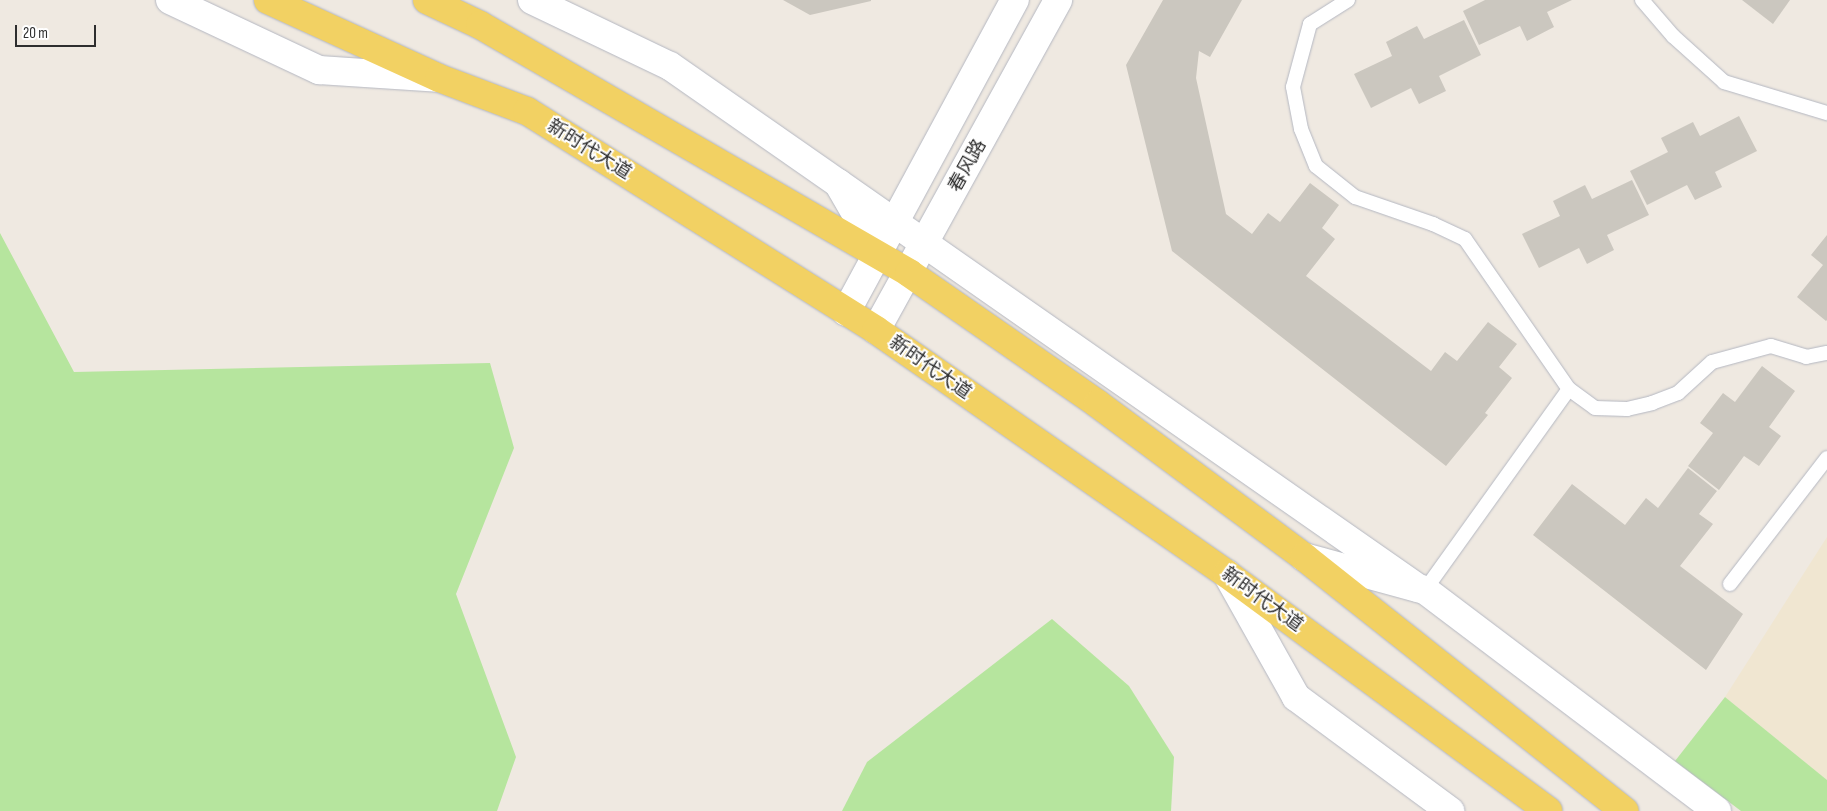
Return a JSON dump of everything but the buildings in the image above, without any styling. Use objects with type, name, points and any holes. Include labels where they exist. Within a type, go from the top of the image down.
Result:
[{"type":"main road","name":"新时代大道","points":[[268,0],[439,78],[527,111],[876,330],[1227,574],[1548,811]]},
{"type":"main road","points":[[427,0],[480,25],[909,273],[1098,404],[1304,557],[1626,811]]},
{"type":"street","points":[[170,0],[319,70],[439,78]]},
{"type":"street","points":[[462,0],[480,25]]},
{"type":"street","points":[[532,0],[562,6],[670,66],[1422,589],[1717,811]]},
{"type":"street","name":"春风路","points":[[846,312],[1016,0]]},
{"type":"street","name":"春风路","points":[[876,330],[1058,0]]},
{"type":"street","points":[[838,183],[879,254]]},
{"type":"street","points":[[1304,557],[1422,589]]},
{"type":"street","points":[[1227,574],[1296,697],[1450,811]]},
{"type":"lane","points":[[1348,0],[1310,24],[1293,87],[1301,129],[1316,166],[1355,197],[1433,224],[1465,239],[1570,389],[1595,408],[1627,409],[1678,392],[1712,362],[1771,346],[1806,357],[1827,353]]},
{"type":"lane","points":[[1642,0],[1673,36],[1724,82],[1827,113]]},
{"type":"lane","points":[[1422,589],[1570,389]]},
{"type":"lane","points":[[1730,584],[1827,458]]},
{"type":"shaded area","points":[[1827,537],[1827,780],[1725,697]]},
{"type":"green space","points":[[0,233],[74,372],[490,363],[514,448],[456,594],[516,757],[497,811],[0,811]]},
{"type":"green space","points":[[1052,619],[1129,686],[1174,757],[1171,811],[842,811],[867,762]]},
{"type":"green space","points":[[1725,697],[1827,780],[1827,811],[1741,811],[1675,761]]}]
